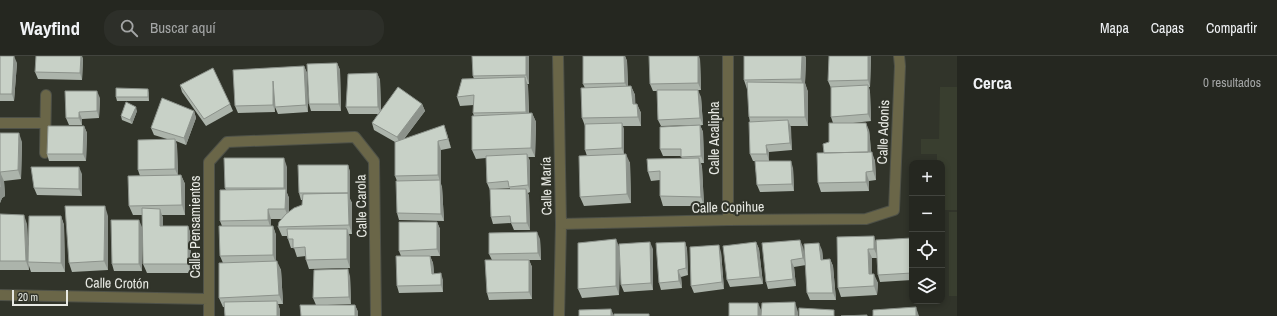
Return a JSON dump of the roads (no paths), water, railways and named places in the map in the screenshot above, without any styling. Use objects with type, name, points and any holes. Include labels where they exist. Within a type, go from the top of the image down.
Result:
[{"type":"street","name":"Calle María","points":[[558,56],[561,224],[559,316]]},
{"type":"street","name":"Calle Acalipha","points":[[728,56],[728,220]]},
{"type":"street","name":"Calle Adonis","points":[[894,210],[900,66],[899,56]]},
{"type":"street","points":[[45,153],[46,95]]},
{"type":"street","points":[[0,123],[45,124]]},
{"type":"street","name":"Calle Carola","points":[[296,140],[355,137],[374,161],[376,316]]},
{"type":"street","name":"Calle Pensamientos","points":[[209,316],[209,162],[227,142],[296,140]]},
{"type":"street","name":"Calle Copihue","points":[[561,224],[728,220],[866,219],[894,210]]},
{"type":"street","name":"Calle Crotón","points":[[0,295],[209,299]]}]
